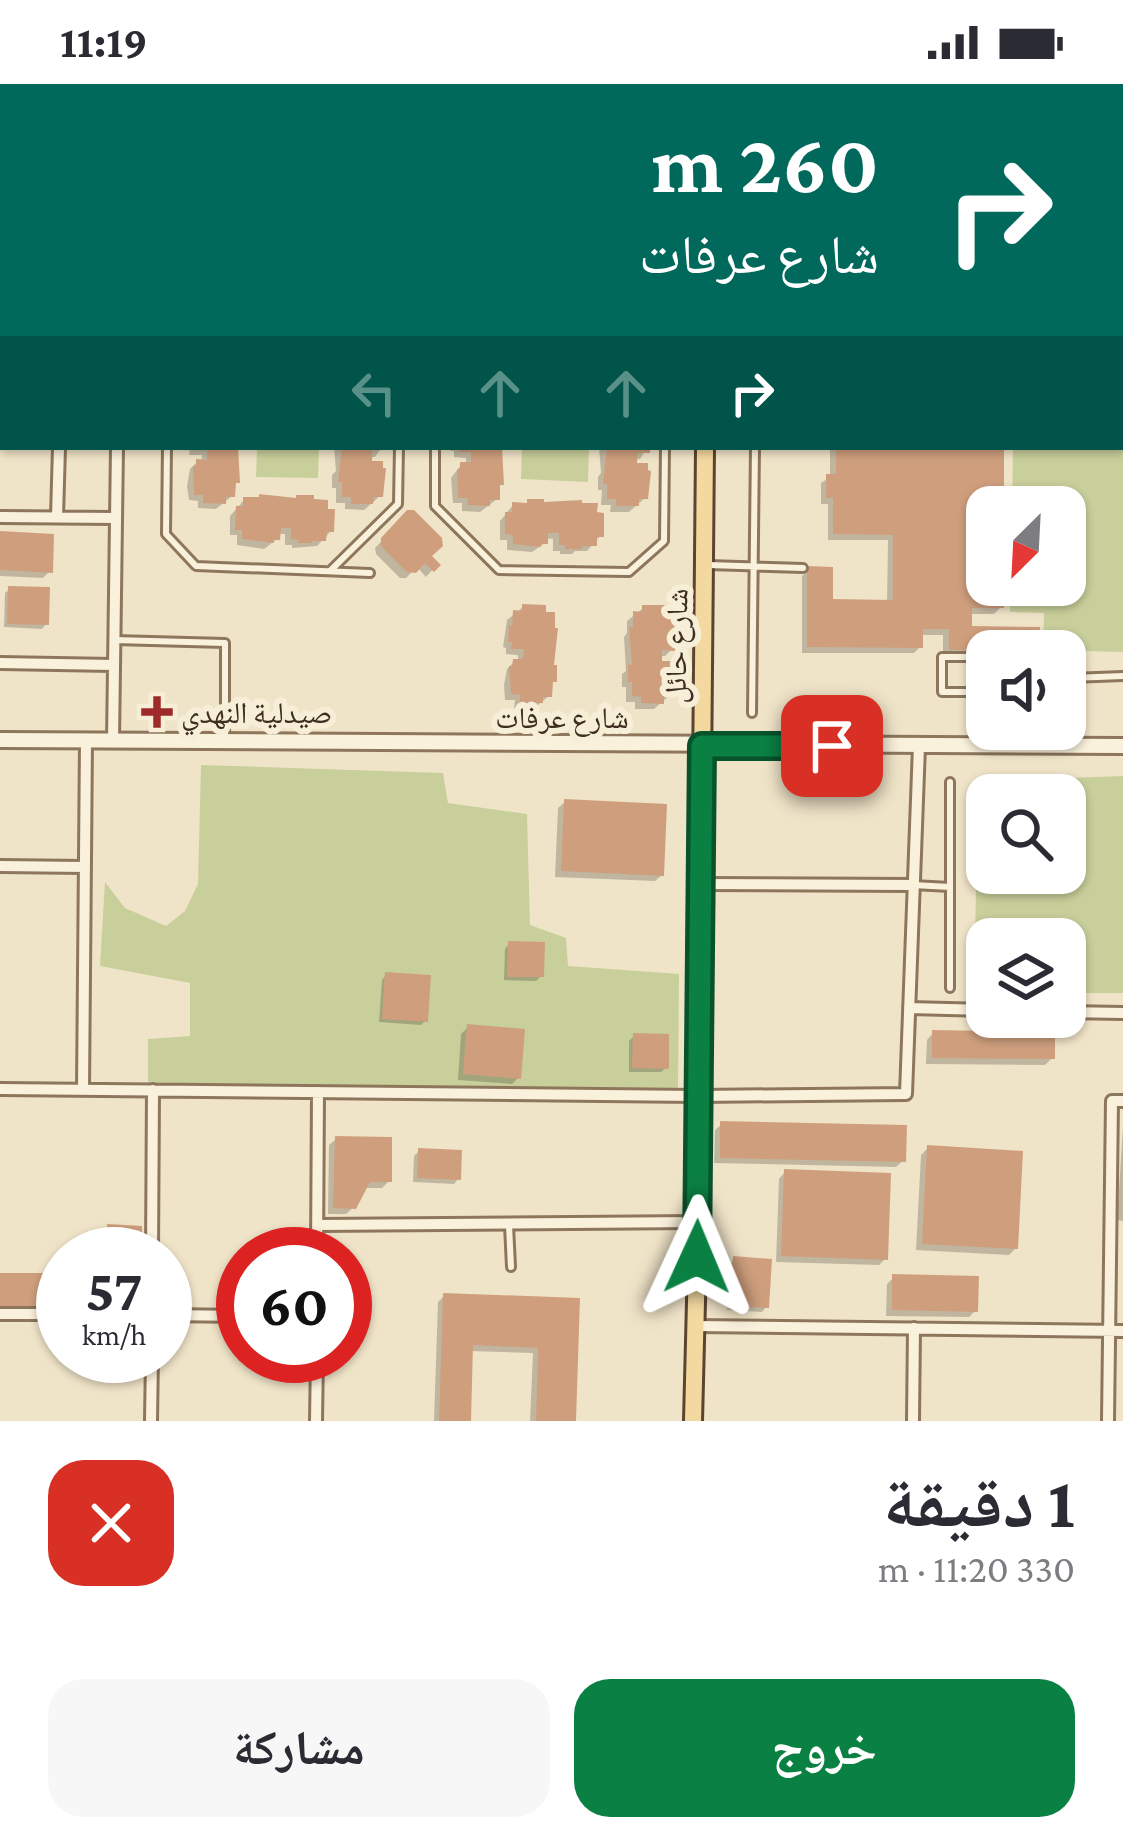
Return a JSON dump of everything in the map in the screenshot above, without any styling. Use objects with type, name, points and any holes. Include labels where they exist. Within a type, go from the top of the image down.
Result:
[{"type":"main road","name":"شارع حائل","points":[[693,1421],[705,450]]},
{"type":"street","points":[[57,517],[59,450]]},
{"type":"street","points":[[113,741],[117,450]]},
{"type":"street","points":[[0,517],[116,518]]},
{"type":"street","points":[[0,663],[113,665]]},
{"type":"street","name":"شارع عرفات","points":[[0,740],[1123,746]]},
{"type":"street","points":[[83,1090],[86,741]]},
{"type":"street","points":[[0,1089],[906,1094],[919,746]]},
{"type":"street","points":[[0,866],[85,867]]},
{"type":"street","points":[[700,884],[913,885]]},
{"type":"street","points":[[909,1008],[966,1009]]},
{"type":"street","points":[[1086,1012],[1123,1013]]},
{"type":"street","points":[[152,1227],[153,1090]]},
{"type":"street","points":[[318,1092],[317,1226],[698,1222]]},
{"type":"street","points":[[1108,1421],[1112,1101],[1123,1101]]},
{"type":"street","points":[[0,1314],[36,1315]]},
{"type":"street","points":[[694,1326],[1123,1330]]},
{"type":"street","points":[[913,1421],[914,1328]]},
{"type":"street","points":[[151,1421],[152,1383]]},
{"type":"street","points":[[316,1421],[317,1383]]},
{"type":"lane","points":[[166,450],[166,534],[196,566],[370,573]]},
{"type":"lane","points":[[330,571],[398,504],[399,450]]},
{"type":"lane","points":[[435,450],[436,506],[499,570],[629,572],[664,541],[665,450]]},
{"type":"lane","points":[[752,713],[755,450]]},
{"type":"lane","points":[[704,565],[802,568]]},
{"type":"lane","points":[[114,640],[225,643],[225,742]]},
{"type":"lane","points":[[966,658],[942,658],[942,692],[966,692]]},
{"type":"lane","points":[[1086,677],[1123,676]]},
{"type":"lane","points":[[950,782],[950,988]]},
{"type":"lane","points":[[913,885],[950,887]]},
{"type":"lane","points":[[509,1225],[511,1267]]},
{"type":"green space","points":[[257,450],[319,450],[318,478],[256,477]]},
{"type":"green space","points":[[522,450],[589,450],[588,482],[521,479]]},
{"type":"green space","points":[[1013,450],[1123,450],[1123,652],[1086,651],[1086,630],[1044,630],[1044,613],[1010,612],[1010,606],[1086,606],[1086,486],[1012,486]]},
{"type":"green space","points":[[201,765],[443,773],[448,803],[527,814],[530,925],[566,938],[568,966],[679,974],[678,1088],[148,1090],[148,1039],[190,1036],[190,983],[100,966],[105,882],[125,908],[166,926],[185,911],[198,884]]},
{"type":"green space","points":[[1123,776],[1123,993],[1086,993],[1086,918],[975,918],[976,894],[1086,894],[1086,777]]},
{"type":"building","points":[[207,450],[238,450],[240,483],[236,483],[235,497],[226,497],[226,504],[203,503],[203,495],[194,495],[193,466],[196,459],[207,460]]},
{"type":"building","points":[[342,450],[372,450],[372,461],[383,461],[386,468],[383,497],[374,497],[373,504],[351,504],[351,497],[342,497],[342,482],[338,482]]},
{"type":"building","points":[[502,450],[500,500],[490,500],[490,506],[467,505],[468,498],[458,498],[457,469],[460,462],[471,462],[471,452],[459,452]]},
{"type":"building","points":[[607,450],[650,450],[638,453],[637,463],[648,463],[651,471],[648,499],[639,499],[639,506],[616,506],[616,499],[607,499],[607,484],[603,484]]},
{"type":"building","points":[[836,450],[1004,450],[1004,486],[966,486],[966,606],[1004,606],[972,608],[972,626],[1040,630],[966,630],[966,650],[949,650],[949,629],[923,629],[923,648],[807,647],[807,566],[833,567],[833,599],[893,600],[893,535],[833,534],[833,498],[826,498],[826,474],[836,474]]},
{"type":"building","points":[[314,495],[314,499],[328,500],[328,509],[335,509],[334,532],[327,532],[326,541],[311,543],[291,539],[291,528],[281,528],[280,540],[274,543],[242,539],[242,530],[235,530],[236,506],[243,506],[243,497]]},
{"type":"building","points":[[527,499],[598,503],[597,512],[604,513],[604,537],[597,537],[597,546],[582,549],[559,545],[559,533],[548,533],[548,544],[541,547],[513,544],[513,535],[505,534],[505,512],[512,512],[512,502],[527,503]]},
{"type":"building","points":[[407,510],[414,510],[442,538],[443,546],[432,556],[441,565],[434,572],[425,563],[416,573],[407,572],[381,546],[381,538]]},
{"type":"building","points":[[0,531],[54,534],[53,573],[0,570]]},
{"type":"building","points":[[8,586],[50,587],[49,625],[7,624]]},
{"type":"building","points":[[522,604],[546,605],[546,612],[555,612],[557,682],[553,682],[552,697],[543,697],[543,703],[520,703],[520,695],[511,694],[509,666],[513,659],[523,659],[524,649],[511,649],[509,625],[513,610],[522,611]]},
{"type":"building","points":[[642,605],[666,605],[666,612],[675,612],[678,644],[675,651],[662,650],[662,661],[673,661],[676,682],[673,696],[664,696],[664,704],[641,703],[641,697],[632,696],[632,682],[628,682],[628,664],[632,665],[629,627],[633,627],[633,611],[642,612]]},
{"type":"building","points":[[564,799],[667,804],[664,876],[561,871]]},
{"type":"building","points":[[508,941],[545,942],[544,977],[507,977]]},
{"type":"building","points":[[385,972],[431,975],[428,1022],[382,1019]]},
{"type":"building","points":[[467,1024],[525,1029],[521,1079],[463,1074]]},
{"type":"building","points":[[932,1030],[966,1031],[966,1038],[1055,1038],[1055,1059],[932,1058]]},
{"type":"building","points":[[633,1033],[669,1034],[669,1069],[632,1068]]},
{"type":"building","points":[[720,1121],[907,1125],[906,1162],[720,1158]]},
{"type":"building","points":[[335,1136],[392,1137],[392,1182],[370,1182],[356,1209],[333,1208]]},
{"type":"building","points":[[927,1145],[1023,1151],[1018,1249],[922,1244]]},
{"type":"building","points":[[418,1148],[462,1150],[461,1180],[417,1178]]},
{"type":"building","points":[[784,1169],[891,1173],[888,1260],[781,1256]]},
{"type":"building","points":[[733,1256],[772,1259],[769,1308],[731,1306]]},
{"type":"building","points":[[0,1273],[36,1273],[36,1306],[0,1306]]},
{"type":"building","points":[[892,1274],[979,1276],[978,1312],[892,1310]]},
{"type":"building","points":[[443,1293],[580,1298],[576,1421],[536,1421],[538,1348],[473,1345],[471,1421],[439,1421]]},
{"type":"place","name":"صيدلية النهدي","points":[[157,712]]},
{"type":"route","points":[[697,1257],[702,746],[832,746]]}]
